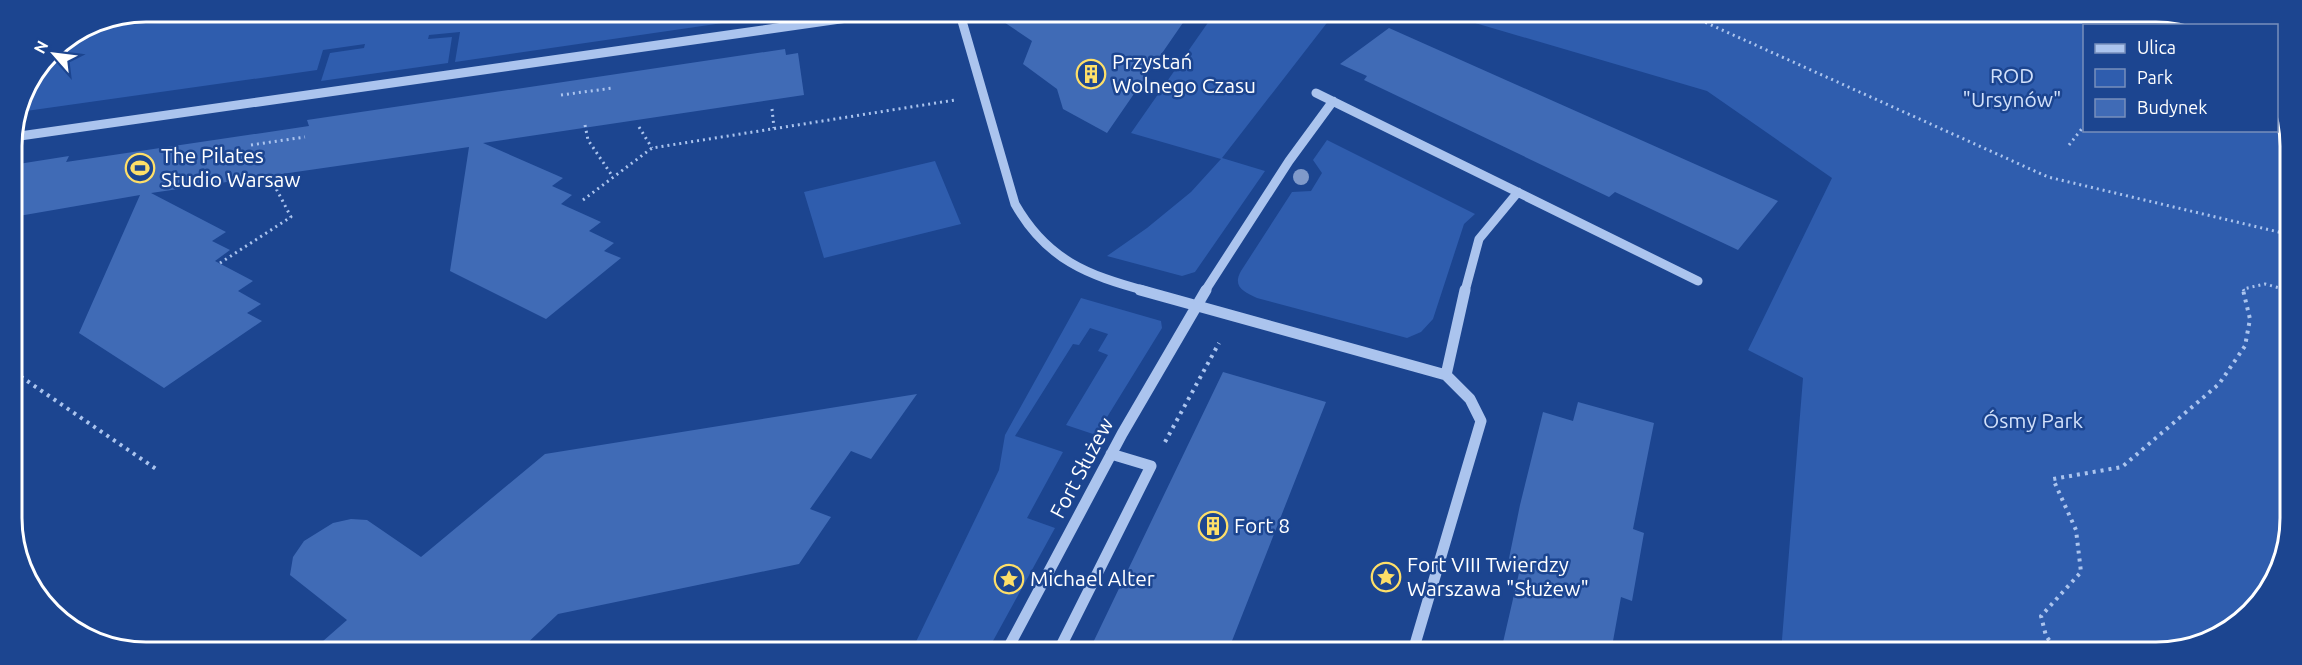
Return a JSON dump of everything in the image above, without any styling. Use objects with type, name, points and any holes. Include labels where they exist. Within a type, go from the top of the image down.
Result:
[{"type":"street","points":[[23,136],[813,23]]},
{"type":"street","points":[[963,23],[1016,204],[1030,230],[1050,250],[1082,271],[1101,279],[1446,375],[1470,399],[1481,421],[1416,642]]},
{"type":"street","points":[[1316,93],[1698,281]]},
{"type":"street","name":"Fort Służew","points":[[1011,642],[1111,454],[1194,306],[1309,130],[1333,101]]},
{"type":"street","points":[[1446,375],[1479,239],[1518,192]]},
{"type":"street","points":[[1063,642],[1151,466],[1111,454]]},
{"type":"path","points":[[1705,22],[2048,177],[2280,232]]},
{"type":"path","points":[[561,95],[613,88]]},
{"type":"path","points":[[583,200],[652,148],[964,99]]},
{"type":"path","points":[[772,109],[774,128]]},
{"type":"path","points":[[585,125],[588,140],[613,177]]},
{"type":"path","points":[[639,127],[652,148]]},
{"type":"path","points":[[2069,145],[2083,128]]},
{"type":"path","points":[[251,145],[305,137]]},
{"type":"path","points":[[220,263],[291,217],[269,175]]},
{"type":"path","points":[[2051,642],[2046,636],[2041,616],[2081,572],[2076,530],[2053,478],[2122,466],[2219,384],[2245,346],[2250,319],[2244,289],[2265,284],[2280,288]]},
{"type":"path","points":[[1151,466],[1204,373],[1223,334]]},
{"type":"path","points":[[22,378],[159,471]]},
{"type":"green space","points":[[1208,22],[1327,22],[1222,158],[1265,171],[1195,272],[1182,276],[1107,256],[1147,228],[1191,192],[1221,159],[1131,133]]},
{"type":"green space","name":"Ósmy Park","points":[[1473,22],[2156,22],[2172,24],[2083,24],[2083,132],[2278,132],[2278,130],[2280,146],[2280,518],[2275,551],[2270,566],[2249,600],[2218,626],[2188,638],[2164,642],[1782,642],[1803,378],[1748,350],[1832,178],[1707,91]]},
{"type":"green space","points":[[724,23],[455,62],[460,32],[429,35],[428,39],[452,37],[448,63],[321,81],[330,53],[364,48],[365,44],[323,50],[317,70],[28,111],[43,78],[65,53],[92,35],[127,24]]},
{"type":"green space","points":[[1327,140],[1475,214],[1464,224],[1433,319],[1421,332],[1407,338],[1257,298],[1244,291],[1239,285],[1241,271],[1292,192],[1311,191],[1322,173],[1313,160]]},
{"type":"green space","points":[[935,161],[961,224],[824,258],[804,192]]},
{"type":"green space","points":[[1081,298],[1161,321],[1162,328],[1096,435],[1066,425],[1108,355],[1098,351],[1108,334],[1090,328],[1079,345],[1073,344],[1015,436],[1063,452],[1027,518],[1055,528],[992,642],[916,642],[999,470],[1005,435]]},
{"type":"building","name":"Przystań Wolnego Czasu","points":[[1183,22],[1107,133],[1063,109],[1057,89],[1023,64],[1032,41],[1005,23]]},
{"type":"building","points":[[1389,28],[1778,201],[1738,250],[1615,192],[1609,197],[1364,80],[1367,76],[1340,64]]},
{"type":"building","points":[[785,49],[786,55],[798,53],[804,95],[483,143],[563,178],[552,186],[572,195],[561,204],[601,222],[589,231],[614,243],[604,251],[621,258],[546,319],[450,271],[469,147],[151,193],[226,232],[212,241],[230,250],[215,261],[253,281],[238,291],[261,304],[247,313],[262,321],[164,388],[79,333],[140,195],[23,215],[23,163],[69,156],[66,162],[309,126],[307,120]]},
{"type":"building","name":"Fort 8","points":[[1223,372],[1326,402],[1232,642],[1093,642]]},
{"type":"building","points":[[917,394],[871,459],[851,451],[810,509],[831,517],[799,564],[558,614],[528,642],[322,642],[347,620],[290,575],[293,557],[304,541],[333,523],[351,519],[367,520],[421,557],[545,454]]},
{"type":"building","points":[[1578,402],[1654,423],[1633,529],[1644,533],[1632,601],[1621,597],[1613,642],[1503,642],[1519,573],[1507,568],[1543,412],[1573,421]]},
{"type":"place","name":"Przystań Wolnego Czasu","points":[[1091,74]]},
{"type":"place","name":"The Pilates Studio Warsaw","points":[[140,168]]},
{"type":"place","name":"Fort 8","points":[[1213,526]]},
{"type":"place","name":"Fort VIII Twierdzy Warszawa \"Służew\"","points":[[1386,577]]},
{"type":"place","name":"Michael Alter","points":[[1009,579]]},
{"type":"park label","name":"ROD \"Ursynów\"","points":[[2012,88]]}]
